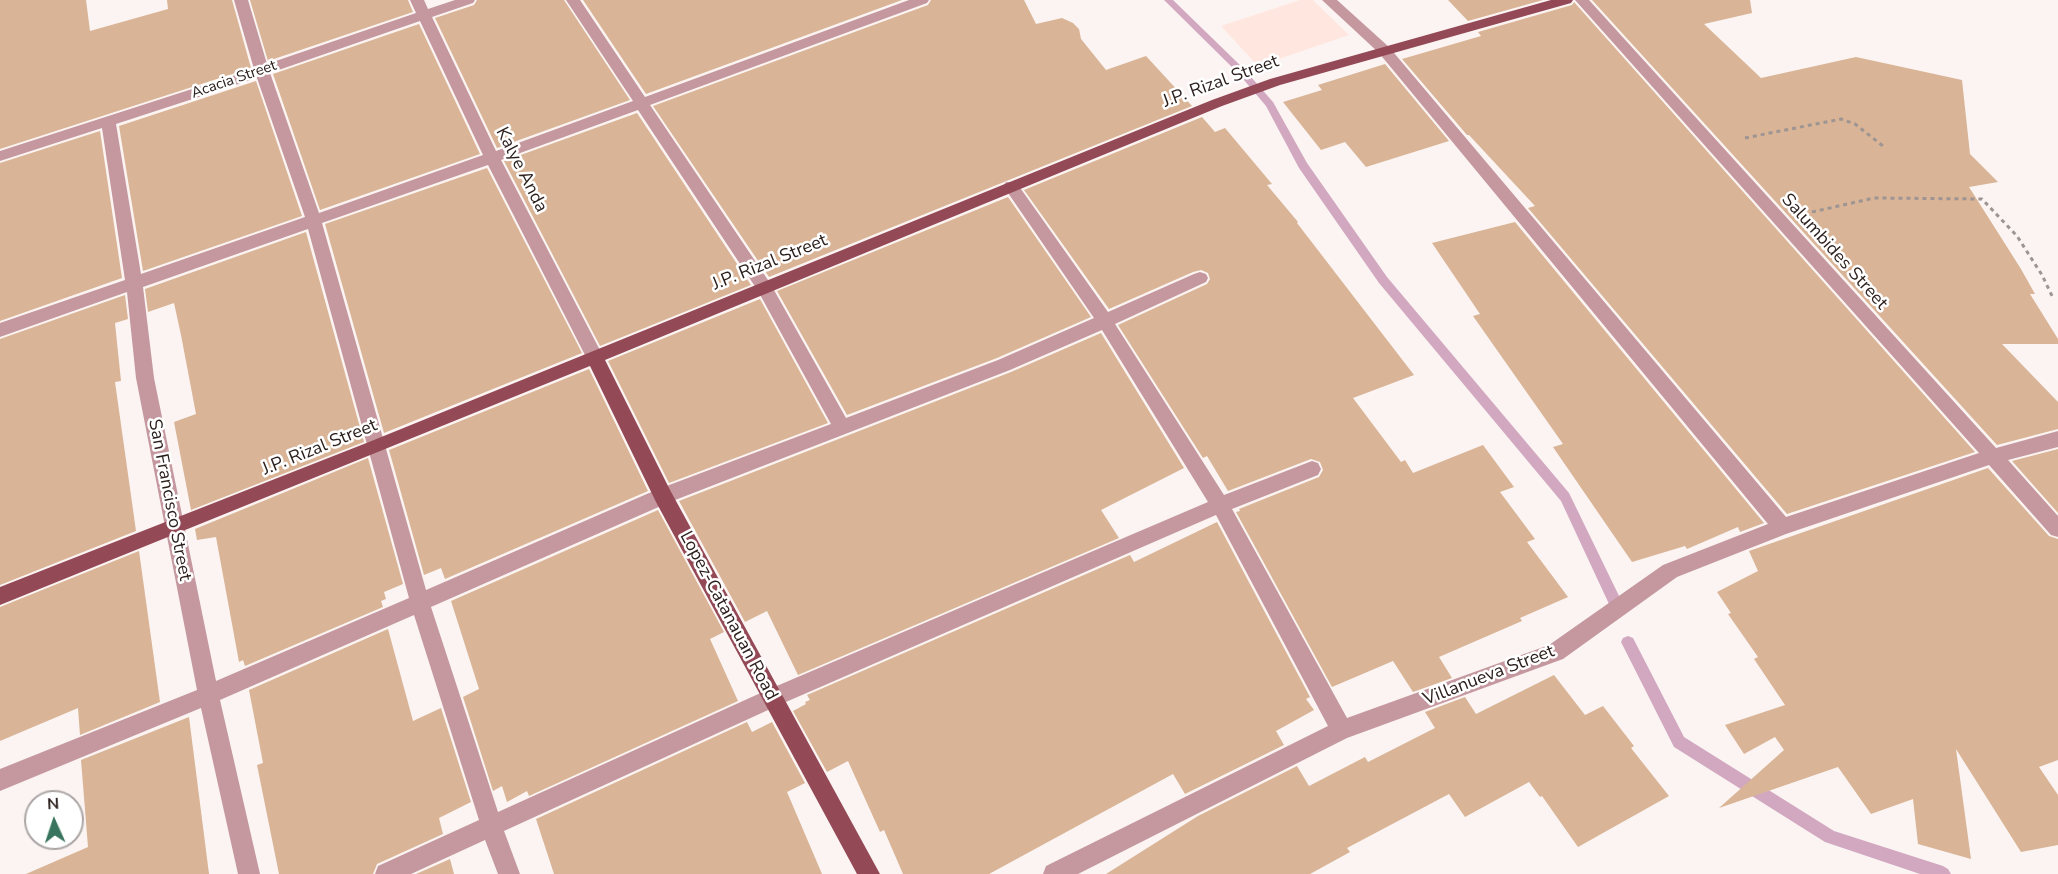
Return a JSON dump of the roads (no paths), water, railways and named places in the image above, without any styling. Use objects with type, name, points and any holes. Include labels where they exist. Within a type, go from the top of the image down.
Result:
[{"type":"main road","name":"J.P. Rizal Street","points":[[0,596],[375,447],[1217,103],[1275,82],[1566,0]]},
{"type":"main road","name":"Lopez-Catanauan Road","points":[[594,356],[663,496],[868,874]]},
{"type":"street","points":[[241,0],[262,71],[313,219],[420,603],[491,825],[509,874]]},
{"type":"street","name":"Acacia Street","points":[[0,156],[262,71],[420,7],[468,0]]},
{"type":"street","points":[[573,0],[764,287],[842,428]]},
{"type":"street","points":[[0,330],[492,158],[922,0]]},
{"type":"street","points":[[1329,0],[1384,50],[1782,527]]},
{"type":"street","name":"Salumbides Street","points":[[1582,0],[2058,529]]},
{"type":"street","name":"Kalye Anda","points":[[420,7],[492,158],[594,356]]},
{"type":"street","name":"San Francisco Street","points":[[108,122],[134,283],[145,378],[173,528],[208,696],[249,874]]},
{"type":"street","points":[[1011,186],[1105,321],[1220,505],[1342,730]]},
{"type":"street","points":[[0,780],[208,696],[663,496],[1004,365],[1200,278]]},
{"type":"street","name":"Villanueva Street","points":[[1054,874],[1342,730],[1556,652],[1670,571],[1782,527],[1991,457],[2058,439]]},
{"type":"street","points":[[386,874],[772,698],[1220,505],[1312,469]]},
{"type":"waterway","points":[[1168,0],[1241,71],[1270,104],[1303,165],[1383,280],[1565,497],[1614,600]]},
{"type":"waterway","points":[[1628,642],[1679,742],[1830,837],[1943,874]]}]
